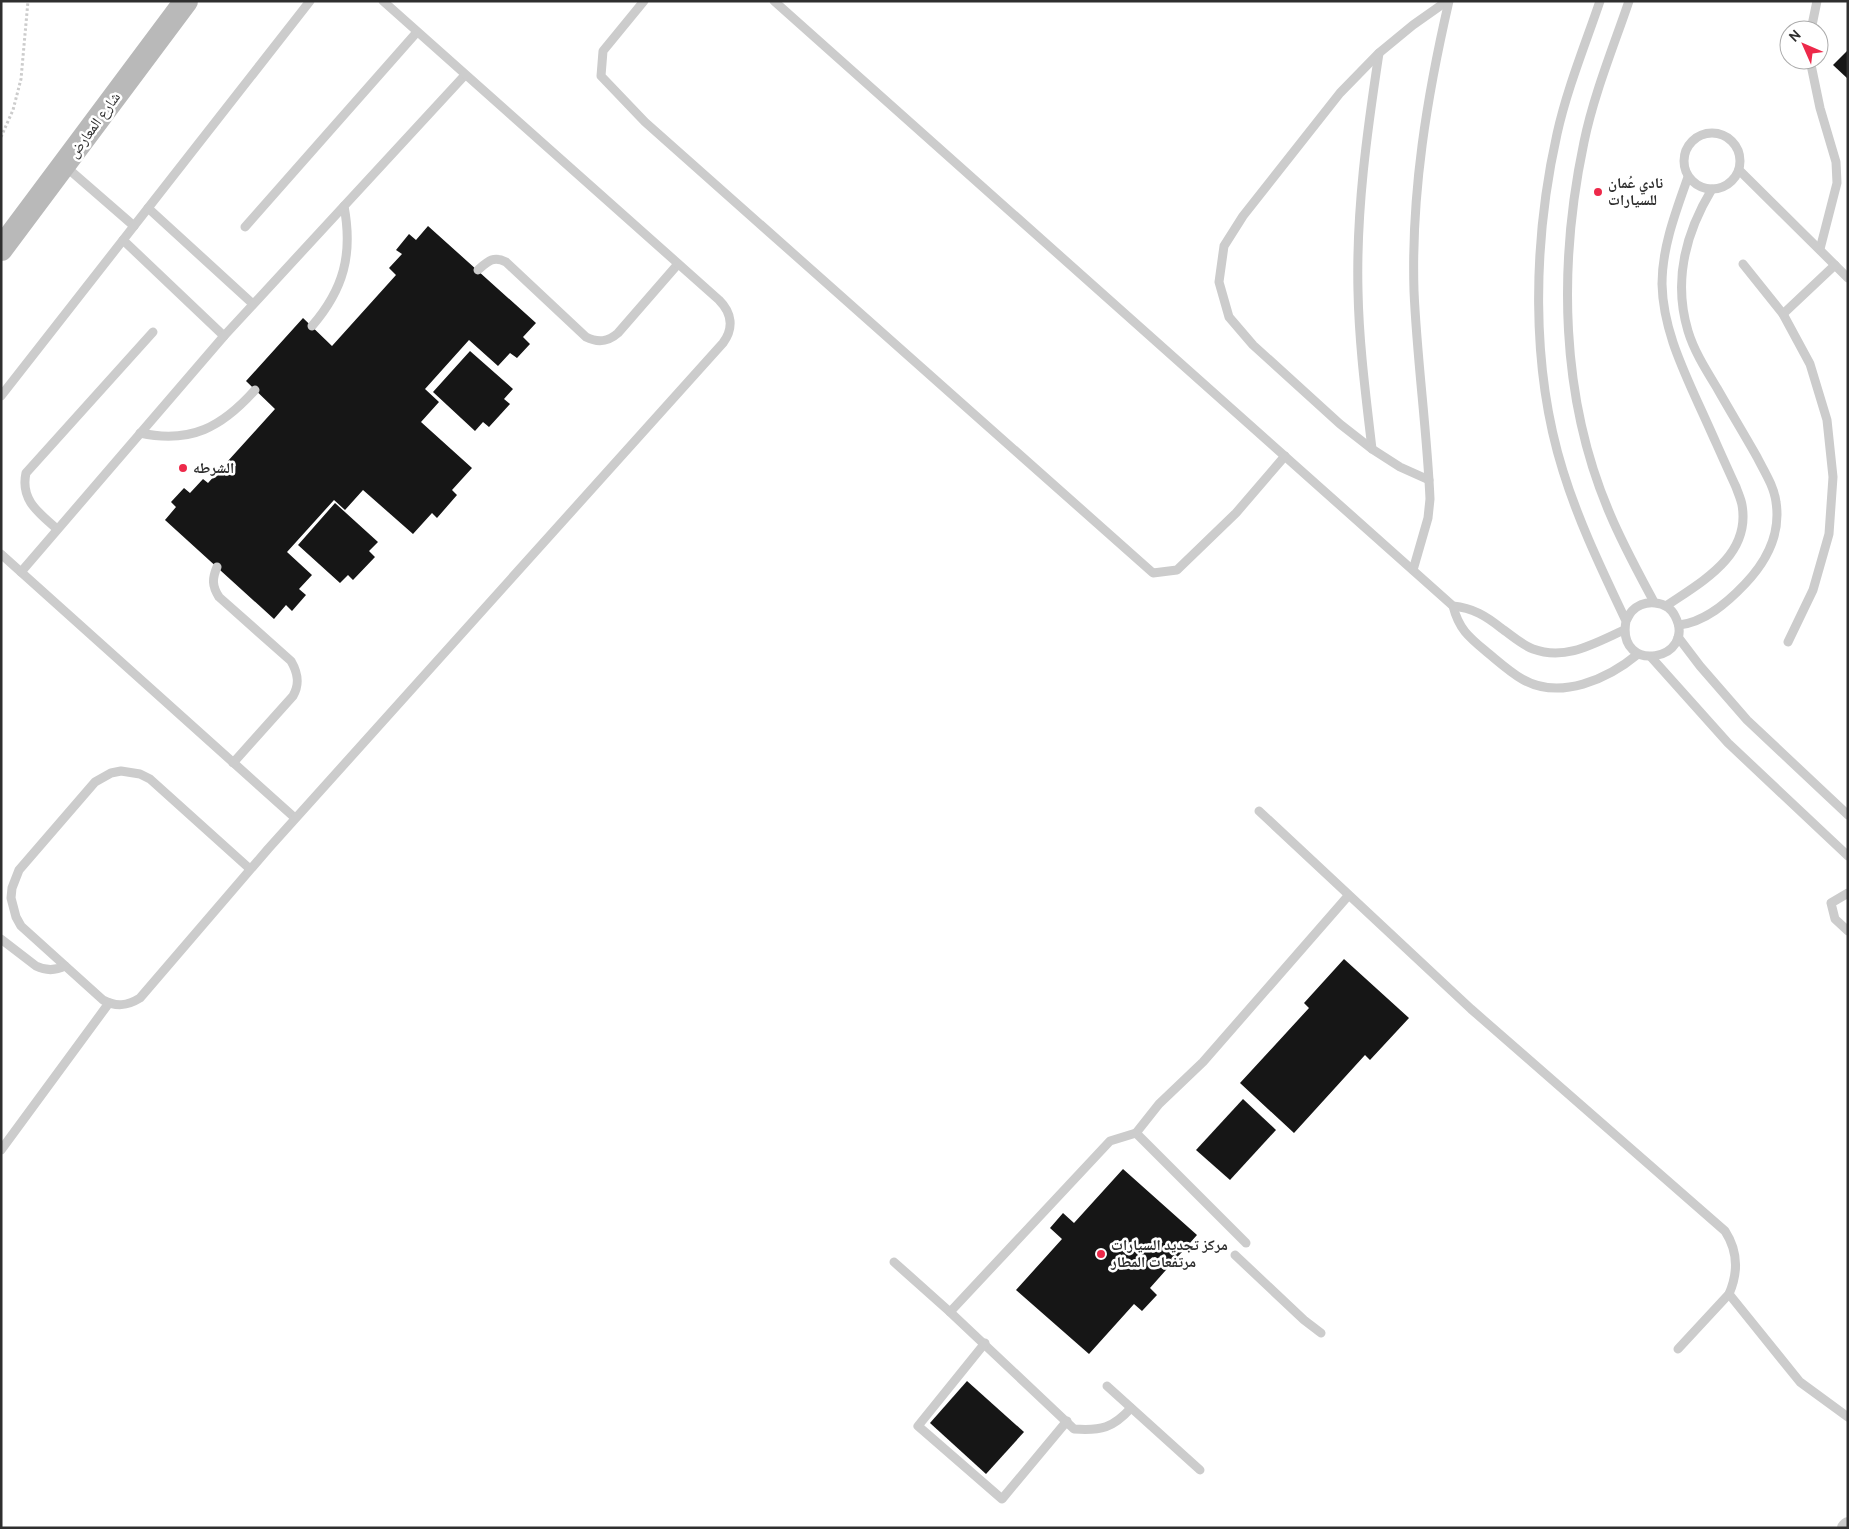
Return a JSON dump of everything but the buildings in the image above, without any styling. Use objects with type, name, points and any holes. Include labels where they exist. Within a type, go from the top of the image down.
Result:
[{"type":"main road","name":"شارع المعارض","points":[[1,249],[186,1]]},
{"type":"lane","points":[[1,396],[310,1]]},
{"type":"lane","points":[[250,870],[146,776],[131,771],[121,771],[95,782],[19,870],[12,888],[13,908],[21,926],[103,1000],[122,1005],[140,998],[295,818],[728,336],[731,321],[725,306],[383,1]]},
{"type":"lane","points":[[644,1],[603,51],[601,76],[645,122],[1153,573],[1177,570],[1236,513],[1286,456]]},
{"type":"lane","points":[[774,1],[1454,606],[1477,611],[1532,649],[1550,654],[1570,653],[1625,626],[1632,611],[1642,604],[1654,602],[1666,606],[1674,614],[1679,625],[1678,637],[1673,648],[1663,655],[1651,657],[1638,654],[1626,640],[1625,626],[1583,526],[1563,470],[1549,413],[1541,355],[1541,241],[1547,186],[1558,133],[1600,1]]},
{"type":"lane","points":[[1413,570],[1428,518],[1429,480],[1418,362],[1414,289],[1415,216],[1421,143],[1432,71],[1448,1]]},
{"type":"lane","points":[[1429,480],[1400,467],[1372,449],[1340,424],[1253,345],[1229,317],[1218,282],[1224,246],[1243,216],[1340,93],[1379,53],[1413,25],[1448,1]]},
{"type":"lane","points":[[1629,1],[1599,87],[1584,141],[1574,195],[1567,305],[1570,358],[1574,385],[1578,411],[1591,463],[1609,513],[1654,602]]},
{"type":"lane","points":[[1813,20],[1817,1]]},
{"type":"lane","points":[[245,227],[417,32]]},
{"type":"lane","points":[[1372,449],[1362,360],[1358,291],[1359,231],[1367,132],[1379,53]]},
{"type":"lane","points":[[1812,70],[1820,108],[1836,162],[1837,183],[1820,250]]},
{"type":"lane","points":[[21,572],[224,336],[465,74]]},
{"type":"lane","points":[[1706,133],[1723,134],[1736,145],[1739,152],[1739,170],[1728,184],[1712,189],[1699,186],[1688,177],[1684,163],[1686,148],[1691,141],[1706,133]]},
{"type":"lane","points":[[64,165],[134,226]]},
{"type":"lane","points":[[1739,170],[1848,278]]},
{"type":"lane","points":[[1666,606],[1726,561],[1737,544],[1743,525],[1742,505],[1736,487],[1681,365],[1671,339],[1664,312],[1662,283],[1665,256],[1677,207],[1688,177]]},
{"type":"lane","points":[[1679,625],[1691,624],[1702,619],[1747,582],[1758,570],[1771,550],[1777,526],[1776,502],[1768,478],[1697,355],[1688,330],[1683,305],[1681,278],[1684,255],[1694,224],[1712,189]]},
{"type":"lane","points":[[312,326],[328,306],[335,293],[346,261],[348,242],[344,206]]},
{"type":"lane","points":[[148,208],[253,304]]},
{"type":"lane","points":[[123,240],[224,336]]},
{"type":"lane","points":[[478,270],[495,258],[506,262],[586,337],[602,341],[608,340],[618,333],[678,264]]},
{"type":"lane","points":[[1743,264],[1784,314],[1810,364],[1827,420],[1833,477],[1829,534],[1813,590],[1788,642]]},
{"type":"lane","points":[[1784,314],[1835,265]]},
{"type":"lane","points":[[57,530],[36,511],[27,498],[24,482],[26,473],[153,332]]},
{"type":"lane","points":[[140,433],[170,437],[202,431],[231,415],[255,390]]},
{"type":"lane","points":[[1,554],[295,818]]},
{"type":"lane","points":[[217,567],[212,577],[213,584],[220,597],[291,661],[298,677],[293,696],[233,763]]},
{"type":"lane","points":[[1454,606],[1456,619],[1463,631],[1523,680],[1545,687],[1569,688],[1591,681],[1616,670],[1638,654]]},
{"type":"lane","points":[[1678,637],[1747,720],[1848,815]]},
{"type":"lane","points":[[1651,657],[1728,743],[1848,856]]},
{"type":"lane","points":[[1259,811],[1471,1009],[1718,1223],[1730,1239],[1736,1259],[1734,1283],[1729,1294],[1678,1349]]},
{"type":"lane","points":[[1848,893],[1831,903],[1835,920],[1848,932]]},
{"type":"lane","points":[[950,1312],[1110,1141],[1136,1133],[1159,1104],[1203,1062],[1348,896]]},
{"type":"lane","points":[[1,939],[42,969],[57,969],[65,966]]},
{"type":"lane","points":[[1,1150],[109,1003]]},
{"type":"lane","points":[[1136,1133],[1246,1243]]},
{"type":"lane","points":[[1235,1255],[1304,1320],[1321,1333]]},
{"type":"lane","points":[[894,1262],[985,1343],[1074,1428],[1087,1430],[1108,1427],[1121,1419],[1131,1408]]},
{"type":"lane","points":[[1729,1294],[1800,1382],[1848,1417]]},
{"type":"lane","points":[[985,1343],[918,1426],[1002,1500],[1067,1422]]},
{"type":"lane","points":[[1107,1386],[1200,1470]]},
{"type":"path","points":[[1,138],[13,110],[21,79],[28,1]]},
{"type":"place","name":"نادي عُمان للسيارات","points":[[1598,192]]},
{"type":"place","name":"الشرطه","points":[[183,468]]},
{"type":"place","name":"مركز تجديد السيارات مرتفعات المطار","points":[[1101,1254]]}]
